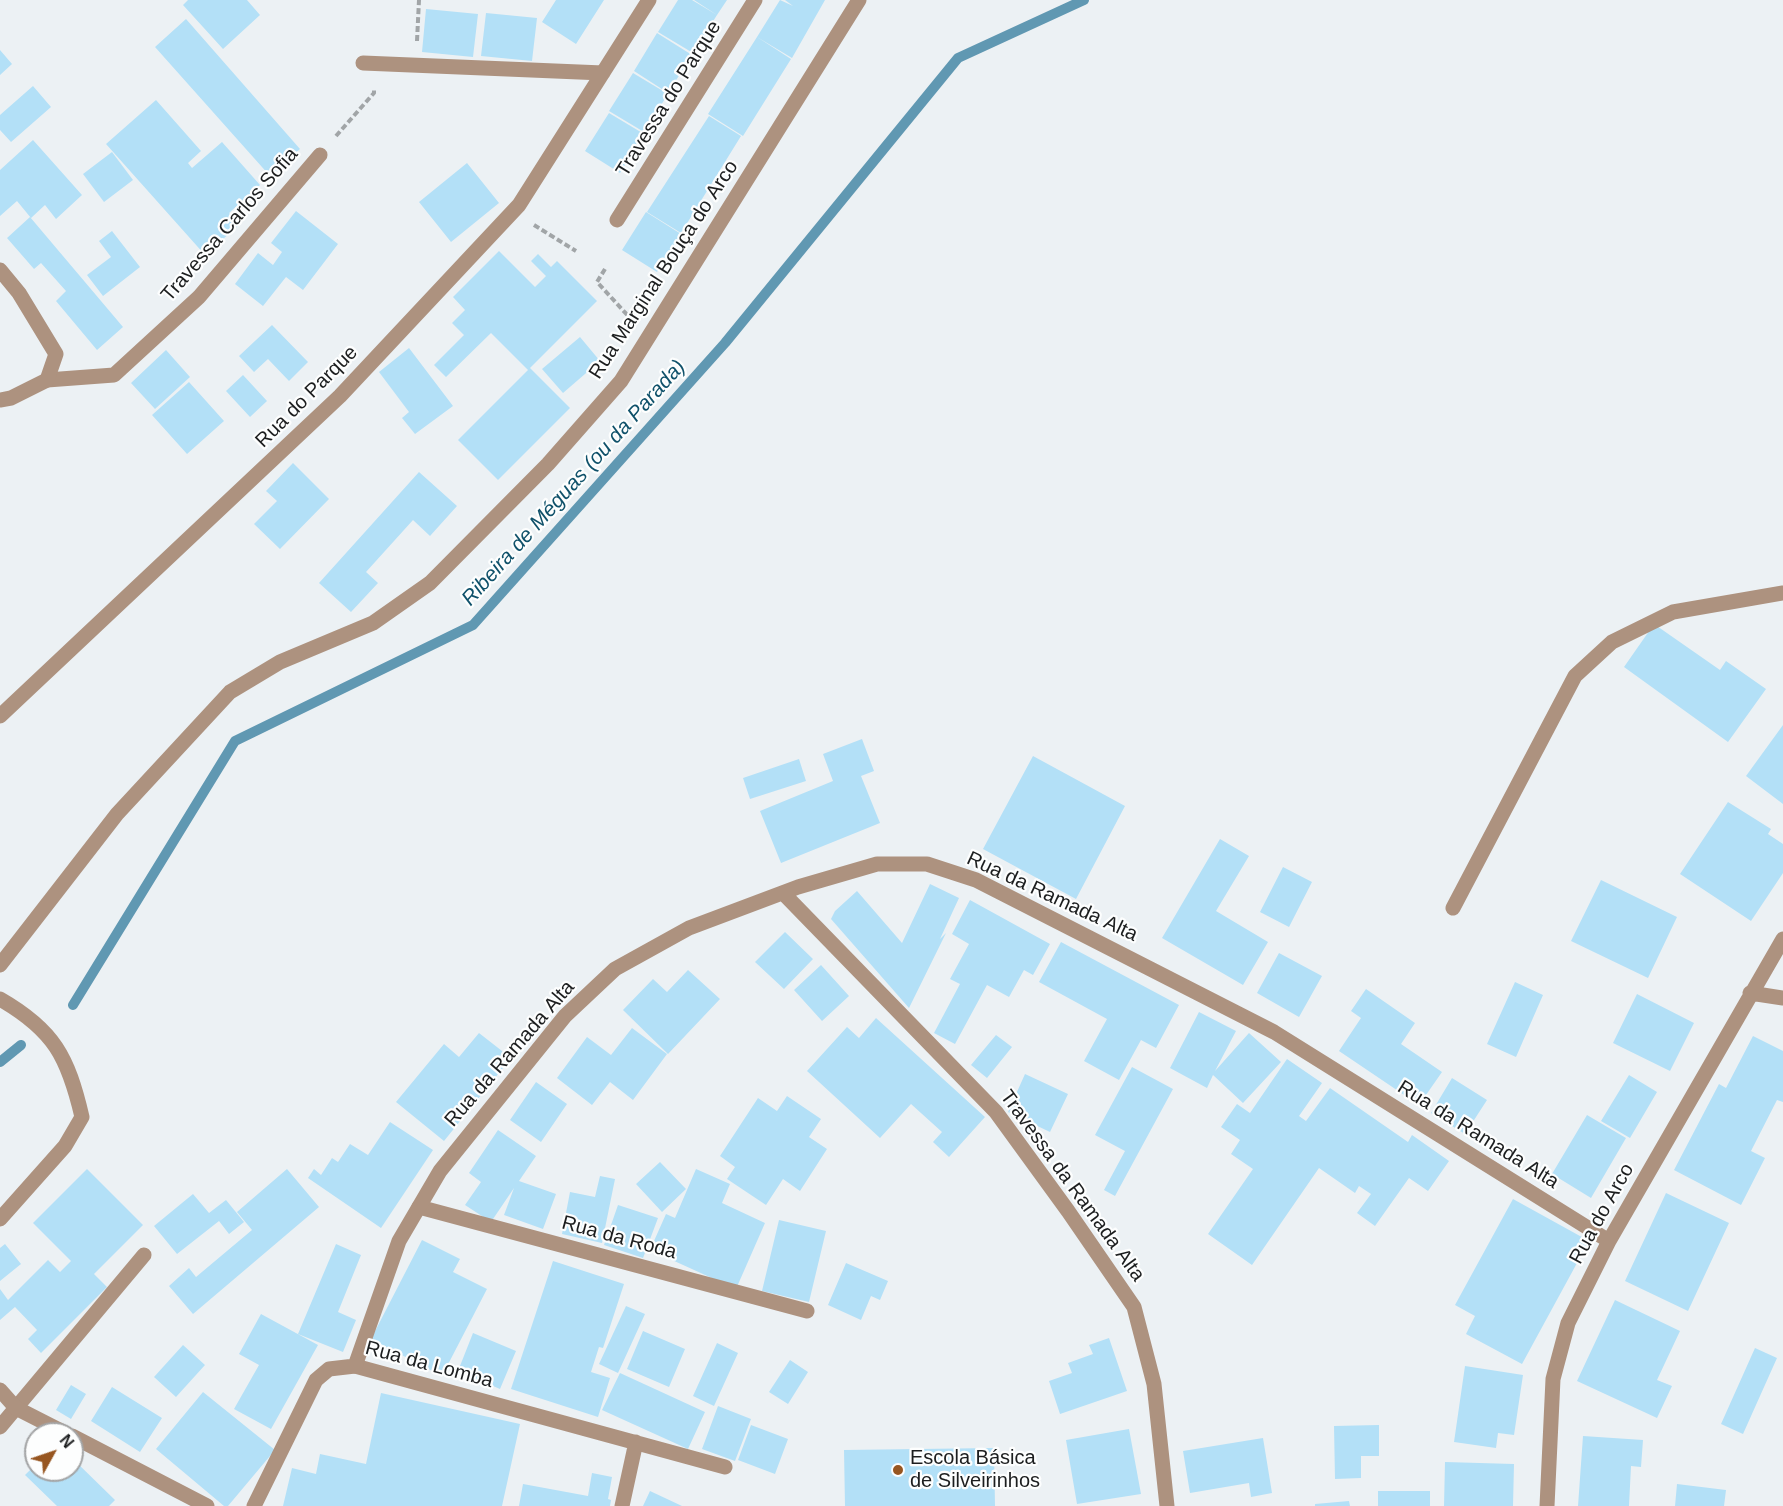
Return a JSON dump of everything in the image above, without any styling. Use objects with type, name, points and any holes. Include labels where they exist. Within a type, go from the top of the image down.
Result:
[{"type":"street","name":"Rua do Parque","points":[[0,716],[340,396],[513,211],[649,0]]},
{"type":"street","name":"Travessa do Parque","points":[[618,220],[755,0]]},
{"type":"street","name":"Rua Marginal Bouça do Arco","points":[[0,965],[117,814],[230,692],[280,662],[372,623],[430,583],[548,464],[621,381],[859,0]]},
{"type":"street","points":[[369,63],[603,73]]},
{"type":"street","name":"Travessa Carlos Sofia","points":[[47,380],[114,375],[199,297],[320,154]]},
{"type":"street","points":[[0,270],[19,293],[56,354],[47,380],[11,398],[0,400]]},
{"type":"street","points":[[1453,908],[1575,676],[1612,642],[1673,612],[1783,592]]},
{"type":"street","name":"Rua da Ramada Alta","points":[[356,1366],[399,1241],[419,1206],[440,1171],[565,1017],[615,969],[688,928],[783,892],[877,864],[927,864],[976,880],[1274,1032],[1609,1241]]},
{"type":"street","name":"Travessa da Ramada Alta","points":[[783,892],[996,1112],[1134,1307],[1154,1384],[1167,1506]]},
{"type":"street","name":"Rua do Arco","points":[[1547,1506],[1554,1379],[1568,1323],[1609,1241],[1783,939]]},
{"type":"street","points":[[1750,993],[1783,998]]},
{"type":"street","points":[[0,999],[43,1029],[72,1074],[81,1117],[65,1146],[0,1219]]},
{"type":"street","name":"Rua da Roda","points":[[419,1206],[807,1311]]},
{"type":"street","points":[[0,1427],[144,1255]]},
{"type":"street","name":"Rua da Lomba","points":[[254,1506],[316,1380],[329,1369],[356,1366],[725,1467]]},
{"type":"street","points":[[0,1390],[16,1408],[43,1422]]},
{"type":"street","points":[[84,1442],[207,1506]]},
{"type":"street","points":[[622,1506],[636,1442]]},
{"type":"path","points":[[415,65],[419,0]]},
{"type":"path","points":[[320,154],[374,93],[369,63]]},
{"type":"path","points":[[513,211],[576,251]]},
{"type":"path","points":[[605,269],[597,282],[648,338]]},
{"type":"building","points":[[188,0],[247,0],[260,15],[223,49],[183,5]]},
{"type":"building","points":[[556,0],[604,0],[576,44],[542,22]]},
{"type":"building","points":[[678,0],[692,0],[717,15],[693,53],[658,32]]},
{"type":"building","points":[[694,0],[727,0],[717,15]]},
{"type":"building","points":[[780,0],[793,6],[785,0],[825,0],[792,58],[757,37]]},
{"type":"building","points":[[426,9],[478,14],[473,57],[422,52]]},
{"type":"building","points":[[486,13],[537,18],[532,61],[481,56]]},
{"type":"building","points":[[186,19],[300,149],[270,176],[155,47]]},
{"type":"building","points":[[657,33],[692,55],[668,93],[634,71]]},
{"type":"building","points":[[757,37],[791,59],[743,136],[708,114]]},
{"type":"building","points":[[0,50],[12,64],[0,75]]},
{"type":"building","points":[[633,73],[668,94],[644,132],[609,111]]},
{"type":"building","points":[[33,86],[51,107],[11,142],[0,130],[0,115]]},
{"type":"building","points":[[156,100],[201,151],[188,163],[192,168],[222,142],[260,185],[229,213],[239,225],[205,255],[106,144]]},
{"type":"building","points":[[609,113],[644,134],[620,173],[585,151]]},
{"type":"building","points":[[709,116],[741,136],[681,233],[647,212]]},
{"type":"building","points":[[33,140],[82,195],[56,219],[45,205],[31,218],[17,201],[0,216],[0,170]]},
{"type":"building","points":[[112,152],[133,180],[104,202],[83,174]]},
{"type":"building","points":[[467,163],[499,203],[451,242],[419,202]]},
{"type":"building","points":[[296,211],[338,244],[303,290],[286,277],[263,306],[235,284],[258,253],[273,265],[282,252],[271,243]]},
{"type":"building","points":[[646,212],[681,234],[657,272],[622,250]]},
{"type":"building","points":[[30,217],[123,327],[97,350],[56,301],[66,291],[41,263],[34,269],[7,238]]},
{"type":"building","points":[[112,231],[140,267],[103,296],[87,275],[111,257],[99,241]]},
{"type":"building","points":[[499,251],[535,287],[546,276],[531,261],[538,254],[551,267],[557,261],[597,301],[530,368],[570,408],[498,480],[458,440],[528,370],[491,333],[446,377],[434,365],[464,335],[452,323],[465,310],[453,297]]},
{"type":"building","points":[[272,325],[308,362],[289,381],[268,359],[254,372],[239,356]]},
{"type":"building","points":[[580,337],[600,361],[563,393],[542,369]]},
{"type":"building","points":[[409,348],[453,406],[415,434],[402,418],[409,412],[379,372]]},
{"type":"building","points":[[166,350],[190,377],[155,409],[131,383]]},
{"type":"building","points":[[243,375],[267,401],[250,417],[226,391]]},
{"type":"building","points":[[189,382],[224,421],[187,454],[152,415]]},
{"type":"building","points":[[293,463],[329,499],[280,549],[254,524],[277,501],[266,491]]},
{"type":"building","points":[[419,472],[457,506],[430,536],[413,520],[366,572],[378,583],[351,612],[319,583]]},
{"type":"building","points":[[1654,624],[1720,670],[1726,661],[1766,689],[1728,742],[1624,667]]},
{"type":"building","points":[[1783,725],[1783,804],[1746,776]]},
{"type":"building","points":[[862,739],[874,771],[861,776],[880,823],[781,863],[760,811],[833,781],[823,754]]},
{"type":"building","points":[[1033,756],[1125,806],[1076,899],[983,849]]},
{"type":"building","points":[[799,759],[806,781],[750,799],[743,778]]},
{"type":"building","points":[[1728,802],[1771,829],[1768,834],[1783,844],[1783,873],[1751,921],[1680,874]]},
{"type":"building","points":[[1220,839],[1249,856],[1216,911],[1268,942],[1243,985],[1162,938]]},
{"type":"building","points":[[1283,867],[1312,882],[1289,927],[1260,912]]},
{"type":"building","points":[[1601,880],[1677,917],[1648,978],[1571,941]]},
{"type":"building","points":[[930,884],[959,898],[940,939],[946,933],[909,1008],[831,919],[835,911],[857,891],[902,943]]},
{"type":"building","points":[[970,900],[1050,944],[1033,975],[1024,970],[1009,997],[987,985],[955,1044],[934,1033],[960,984],[950,979],[969,944],[952,934]]},
{"type":"building","points":[[785,932],[813,959],[784,989],[755,962]]},
{"type":"building","points":[[1061,942],[1179,1005],[1156,1048],[1141,1040],[1119,1080],[1084,1061],[1107,1019],[1039,982]]},
{"type":"building","points":[[1279,953],[1322,976],[1299,1017],[1257,993]]},
{"type":"building","points":[[821,965],[849,996],[822,1021],[794,990]]},
{"type":"building","points":[[688,970],[720,999],[668,1054],[623,1010],[653,979],[667,992]]},
{"type":"building","points":[[1515,982],[1543,995],[1516,1057],[1487,1044]]},
{"type":"building","points":[[1366,989],[1415,1023],[1401,1044],[1442,1072],[1419,1105],[1339,1051],[1361,1018],[1351,1011]]},
{"type":"building","points":[[1637,994],[1694,1023],[1670,1071],[1613,1043]]},
{"type":"building","points":[[1199,1012],[1236,1031],[1215,1071],[1249,1033],[1281,1062],[1243,1103],[1213,1075],[1207,1088],[1170,1068]]},
{"type":"building","points":[[876,1018],[985,1117],[949,1157],[933,1142],[942,1132],[911,1104],[880,1138],[807,1071],[847,1027],[859,1038]]},
{"type":"building","points":[[632,1028],[667,1054],[633,1100],[610,1082],[592,1105],[557,1078],[587,1037],[611,1055]]},
{"type":"building","points":[[479,1033],[511,1058],[444,1141],[396,1102],[444,1044],[459,1057]]},
{"type":"building","points":[[996,1035],[1012,1047],[987,1078],[971,1065]]},
{"type":"building","points":[[1753,1036],[1783,1051],[1783,1102],[1777,1100],[1751,1151],[1765,1158],[1741,1205],[1674,1170],[1719,1084],[1726,1088]]},
{"type":"building","points":[[1287,1059],[1322,1083],[1299,1116],[1306,1121],[1330,1088],[1408,1142],[1412,1135],[1449,1161],[1428,1191],[1409,1178],[1375,1226],[1357,1213],[1371,1194],[1359,1186],[1355,1193],[1319,1168],[1252,1265],[1208,1234],[1253,1169],[1231,1154],[1240,1140],[1221,1127],[1237,1104],[1250,1113]]},
{"type":"building","points":[[1132,1067],[1173,1089],[1115,1196],[1104,1190],[1125,1151],[1095,1135]]},
{"type":"building","points":[[1025,1074],[1068,1094],[1050,1132],[1008,1112]]},
{"type":"building","points":[[1629,1075],[1657,1092],[1630,1138],[1601,1121]]},
{"type":"building","points":[[1452,1078],[1487,1100],[1465,1134],[1431,1113]]},
{"type":"building","points":[[536,1082],[567,1104],[541,1142],[510,1120]]},
{"type":"building","points":[[787,1096],[821,1119],[809,1137],[827,1149],[800,1191],[783,1179],[766,1205],[727,1179],[735,1167],[720,1156],[758,1098],[777,1111]]},
{"type":"building","points":[[1587,1115],[1626,1138],[1591,1198],[1552,1174]]},
{"type":"building","points":[[390,1122],[433,1150],[381,1228],[308,1178],[314,1169],[321,1175],[332,1158],[338,1162],[350,1144],[368,1155]]},
{"type":"building","points":[[498,1130],[536,1156],[519,1181],[556,1194],[543,1229],[504,1215],[514,1188],[491,1222],[465,1205],[481,1182],[469,1173]]},
{"type":"building","points":[[660,1162],[686,1189],[662,1212],[636,1184]]},
{"type":"building","points":[[87,1169],[143,1225],[94,1274],[107,1287],[41,1353],[28,1339],[37,1330],[15,1307],[0,1320],[0,1289],[8,1300],[48,1260],[60,1272],[71,1261],[33,1223]]},
{"type":"building","points":[[287,1169],[319,1207],[193,1314],[169,1286],[189,1268],[196,1277],[252,1230],[237,1212]]},
{"type":"building","points":[[696,1169],[730,1184],[722,1203],[765,1223],[736,1289],[650,1250],[666,1214],[675,1218]]},
{"type":"building","points":[[600,1176],[615,1179],[602,1243],[562,1234],[570,1192],[595,1197]]},
{"type":"building","points":[[1666,1193],[1729,1223],[1688,1311],[1625,1281]]},
{"type":"building","points":[[193,1194],[209,1213],[226,1200],[244,1222],[229,1234],[219,1221],[177,1254],[154,1226]]},
{"type":"building","points":[[1513,1199],[1589,1241],[1522,1364],[1466,1334],[1475,1316],[1455,1305]]},
{"type":"building","points":[[618,1205],[658,1218],[643,1258],[604,1245]]},
{"type":"building","points":[[779,1220],[826,1231],[809,1302],[762,1291]]},
{"type":"building","points":[[422,1240],[460,1259],[453,1272],[487,1289],[442,1376],[371,1339]]},
{"type":"building","points":[[5,1244],[21,1264],[0,1281],[0,1248]]},
{"type":"building","points":[[336,1244],[361,1255],[338,1312],[356,1320],[343,1352],[298,1334]]},
{"type":"building","points":[[553,1261],[624,1284],[603,1348],[599,1347],[591,1372],[610,1378],[598,1417],[511,1389]]},
{"type":"building","points":[[846,1263],[888,1281],[880,1300],[871,1296],[861,1320],[828,1305]]},
{"type":"building","points":[[1615,1300],[1680,1331],[1657,1380],[1672,1386],[1657,1418],[1577,1381]]},
{"type":"building","points":[[626,1306],[645,1314],[618,1373],[599,1364]]},
{"type":"building","points":[[261,1314],[318,1345],[271,1429],[234,1409],[259,1365],[239,1354]]},
{"type":"building","points":[[643,1331],[685,1349],[669,1387],[627,1369]]},
{"type":"building","points":[[473,1333],[516,1351],[500,1389],[458,1371]]},
{"type":"building","points":[[1109,1338],[1127,1391],[1060,1414],[1049,1381],[1072,1373],[1068,1363],[1093,1354],[1089,1345]]},
{"type":"building","points":[[717,1343],[738,1353],[714,1406],[693,1396]]},
{"type":"building","points":[[183,1345],[205,1365],[176,1397],[154,1377]]},
{"type":"building","points":[[1755,1348],[1777,1358],[1743,1434],[1721,1424]]},
{"type":"building","points":[[790,1360],[808,1372],[788,1404],[769,1392]]},
{"type":"building","points":[[1465,1366],[1523,1375],[1514,1435],[1498,1433],[1496,1448],[1454,1442]]},
{"type":"building","points":[[620,1373],[705,1412],[688,1449],[602,1410]]},
{"type":"building","points":[[71,1385],[86,1394],[71,1419],[56,1410]]},
{"type":"building","points":[[112,1387],[162,1418],[140,1452],[91,1421]]},
{"type":"building","points":[[203,1392],[275,1450],[228,1506],[224,1506],[156,1449]]},
{"type":"building","points":[[381,1393],[520,1424],[502,1506],[283,1506],[292,1468],[316,1474],[320,1454],[366,1464]]},
{"type":"building","points":[[718,1406],[751,1419],[735,1461],[702,1449]]},
{"type":"building","points":[[751,1425],[788,1439],[775,1474],[738,1460]]},
{"type":"building","points":[[1379,1425],[1379,1456],[1361,1456],[1361,1478],[1335,1479],[1334,1426]]},
{"type":"building","points":[[1129,1429],[1141,1494],[1077,1504],[1066,1440]]},
{"type":"building","points":[[1583,1436],[1643,1440],[1641,1467],[1631,1466],[1629,1506],[1578,1506]]},
{"type":"building","points":[[1263,1438],[1272,1493],[1251,1497],[1249,1483],[1190,1493],[1183,1451]]},
{"type":"building","points":[[994,1448],[995,1506],[845,1506],[844,1450]]},
{"type":"building","points":[[1445,1462],[1514,1464],[1513,1506],[1444,1506]]},
{"type":"building","points":[[84,1470],[115,1500],[109,1506],[57,1506],[32,1482],[84,1482]]},
{"type":"building","points":[[592,1473],[612,1477],[608,1499],[611,1500],[610,1506],[519,1506],[523,1484],[588,1496]]},
{"type":"building","points":[[1677,1484],[1726,1490],[1724,1506],[1675,1506]]},
{"type":"building","points":[[650,1491],[682,1506],[643,1506]]},
{"type":"building","points":[[1378,1491],[1430,1491],[1430,1506],[1378,1506]]},
{"type":"building","points":[[1349,1501],[1350,1506],[1315,1506],[1315,1504]]},
{"type":"waterway","name":"Ribeira de Méguas (ou da Parada)","points":[[73,1005],[235,741],[473,625],[725,343],[958,58],[1084,0]]},
{"type":"waterway","name":"Ribeira de Méguas (ou da Parada)","points":[[0,1062],[21,1045]]},
{"type":"place","name":"Escola Básica de Silveirinhos","points":[[898,1470]]}]
